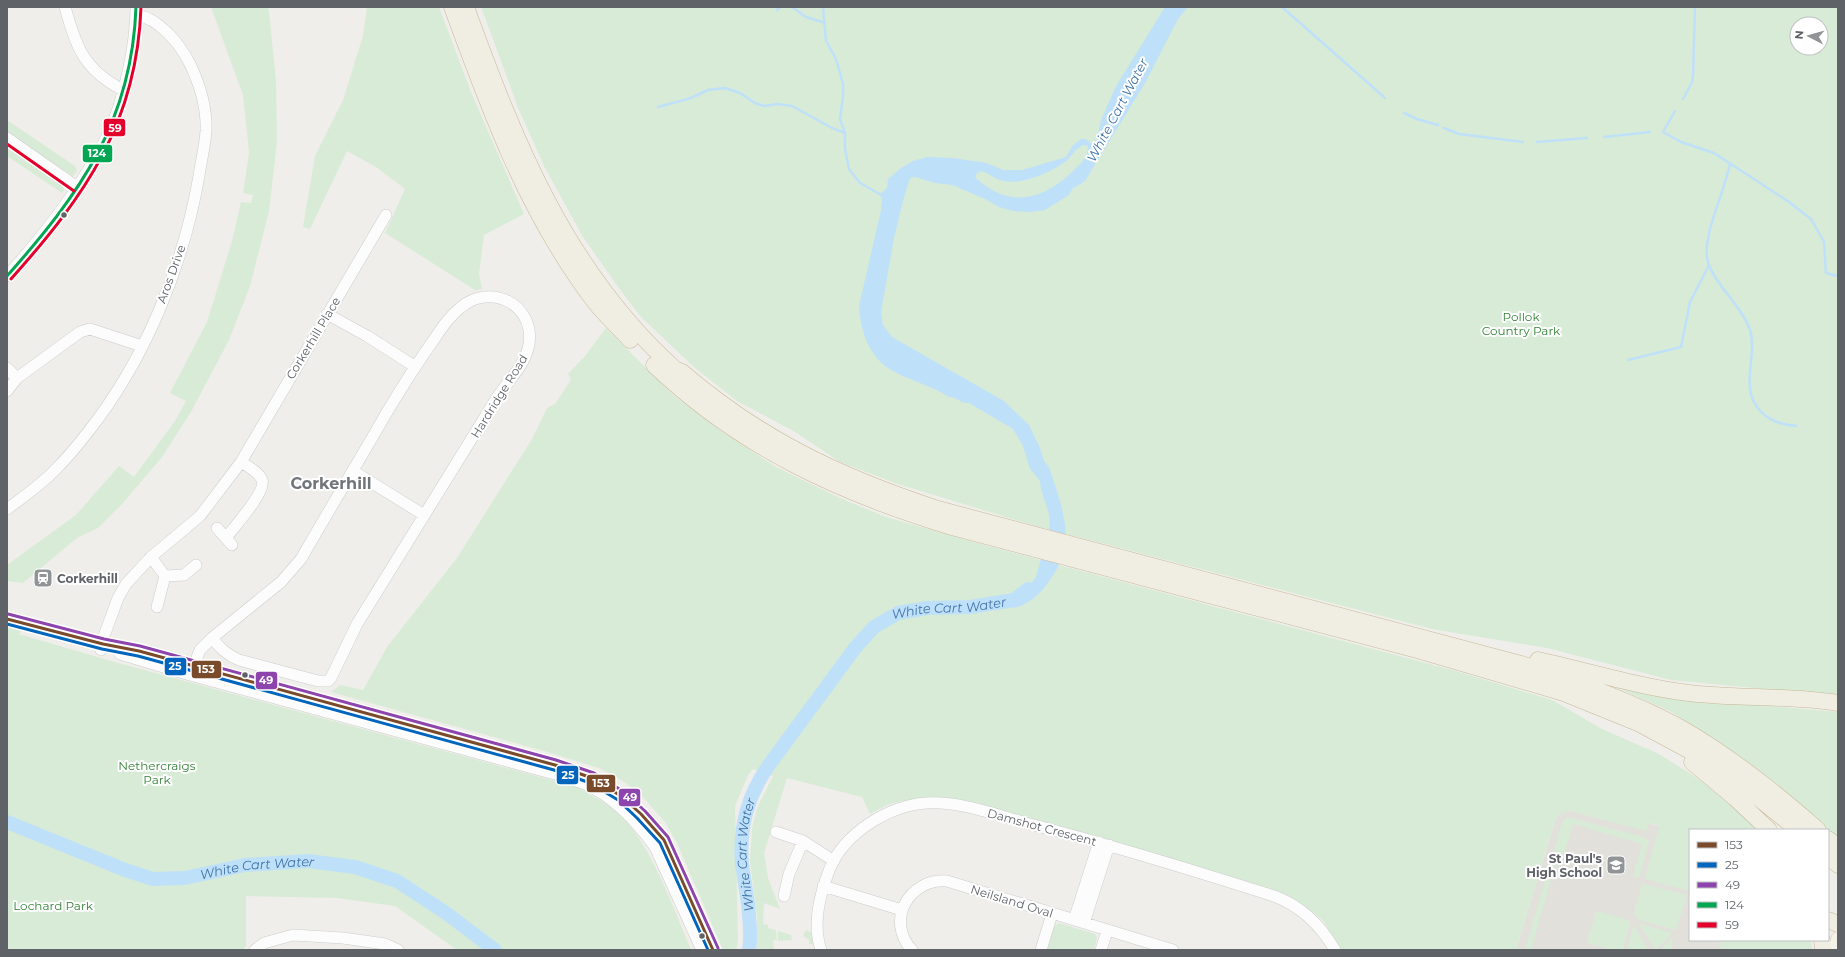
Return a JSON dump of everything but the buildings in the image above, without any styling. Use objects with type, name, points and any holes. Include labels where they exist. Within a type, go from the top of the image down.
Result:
[{"type":"highway","points":[[452,7],[504,142],[524,186],[556,245],[579,281],[606,317],[616,324],[655,365],[687,394],[725,424],[768,451],[805,471],[845,489],[904,512],[1018,538],[1085,556],[1421,651],[1538,685],[1584,701],[1638,723],[1694,753],[1751,792],[1797,829]]},
{"type":"highway","points":[[466,7],[497,91],[527,163],[553,214],[593,278],[619,311],[663,358],[675,369],[682,372],[711,396],[748,422],[812,459],[859,481],[1018,538]]},
{"type":"highway","points":[[1085,556],[1421,637],[1545,671],[1593,688],[1648,712],[1695,737],[1773,792],[1817,829]]},
{"type":"highway","points":[[1421,637],[1535,659],[1626,682],[1662,689],[1719,696],[1791,698],[1838,703]]},
{"type":"highway","points":[[1584,701],[1650,736],[1683,756],[1735,798],[1767,829]]},
{"type":"highway","points":[[1829,840],[1838,847]]},
{"type":"highway","points":[[1829,857],[1838,865]]},
{"type":"main road","points":[[1835,950],[1838,939]]},
{"type":"street","points":[[65,7],[75,42],[92,68],[108,82],[123,90]]},
{"type":"street","points":[[7,276],[32,249],[77,187],[108,134],[123,90],[131,56],[136,11]]},
{"type":"street","name":"Aros Drive","points":[[7,509],[56,470],[88,431],[119,388],[142,346],[171,279],[183,242],[195,196],[206,131],[202,96],[197,78],[188,60],[169,35],[136,11]]},
{"type":"street","points":[[8,140],[77,187]]},
{"type":"street","name":"Corkerhill Place","points":[[102,647],[118,598],[126,584],[151,557],[200,516],[240,462],[386,215]]},
{"type":"street","name":"Hardridge Road","points":[[191,671],[200,650],[212,638],[281,582],[294,567],[353,471],[414,366],[451,316],[467,302],[488,296],[509,301],[516,306],[525,318],[529,335],[527,351],[523,362],[498,396],[357,624],[335,672],[328,681],[318,681],[239,660],[222,651],[212,638]]},
{"type":"street","points":[[327,314],[367,336],[414,366]]},
{"type":"street","points":[[7,391],[17,378],[80,332],[90,329],[142,346]]},
{"type":"street","points":[[7,368],[17,378]]},
{"type":"street","points":[[217,528],[229,542],[259,495],[263,486],[263,481],[260,475],[240,462]]},
{"type":"street","points":[[353,471],[424,515]]},
{"type":"street","points":[[151,557],[165,576]]},
{"type":"street","points":[[165,576],[184,576],[196,565]]},
{"type":"street","points":[[157,607],[165,576]]},
{"type":"street","points":[[7,619],[129,656],[191,671],[555,774],[585,784],[608,797],[629,815],[645,833],[655,847],[707,948]]},
{"type":"street","name":"Damshot Crescent","points":[[820,950],[817,929],[818,907],[823,886],[835,856],[861,829],[893,810],[925,803],[953,804],[1104,843],[1280,898],[1302,911],[1312,920],[1322,931],[1334,950]]},
{"type":"street","points":[[776,832],[803,841],[834,861]]},
{"type":"street","points":[[784,896],[789,874],[803,841]]},
{"type":"street","points":[[1079,922],[1104,843]]},
{"type":"street","name":"Neilsland Oval","points":[[902,910],[916,889],[928,883],[948,881],[1173,950]]},
{"type":"street","points":[[823,886],[902,910],[902,930],[906,943],[912,950]]},
{"type":"street","points":[[1041,950],[1052,914]]},
{"type":"street","points":[[1101,950],[1107,931]]},
{"type":"street","points":[[255,950],[264,943],[293,935],[343,938],[384,944],[398,950]]},
{"type":"shaded area","name":"St Paul's High School","points":[[1561,801],[1689,834],[1689,941],[1778,941],[1777,950],[1516,950]]},
{"type":"green space","points":[[211,7],[268,7],[269,11],[276,81],[277,142],[269,211],[250,286],[229,340],[191,412],[162,457],[123,503],[98,528],[77,538],[23,583],[7,581],[7,565],[76,515],[119,466],[134,477],[175,421],[186,401],[170,393],[207,322],[232,241],[241,202],[251,203],[253,195],[243,193],[249,153],[243,95]]},
{"type":"green space","points":[[367,7],[439,7],[471,92],[524,214],[484,235],[479,274],[482,289],[475,290],[385,233],[405,189],[376,167],[347,151],[310,229],[303,227],[315,156],[343,100],[363,36]]},
{"type":"green space","name":"Pollok Country Park","points":[[481,7],[1838,7],[1838,696],[1671,680],[1547,648],[1432,629],[1032,525],[898,484],[840,462],[795,432],[737,401],[695,368],[641,317],[583,237],[545,168],[519,110]]},
{"type":"green space","points":[[7,120],[75,166],[77,171],[73,176],[7,133]]},
{"type":"green space","points":[[12,147],[67,184],[62,193],[7,156],[7,149]]},
{"type":"green space","points":[[606,328],[673,395],[721,431],[776,467],[842,499],[886,517],[984,545],[1452,670],[1552,700],[1602,729],[1657,753],[1688,772],[1726,798],[1759,829],[1689,829],[1689,891],[1645,879],[1659,826],[1649,823],[1646,831],[1570,811],[1562,813],[1555,820],[1516,950],[1339,950],[1328,928],[1321,919],[1299,904],[1268,888],[952,799],[903,801],[889,804],[870,814],[862,797],[787,778],[764,853],[768,878],[780,909],[764,903],[763,924],[768,925],[768,928],[776,930],[777,940],[773,940],[774,950],[757,950],[757,918],[750,860],[752,829],[757,808],[773,776],[753,769],[748,775],[735,806],[738,941],[736,950],[723,950],[677,843],[665,822],[642,796],[623,781],[599,768],[541,750],[331,692],[340,685],[363,690],[387,647],[457,558],[532,439],[547,408],[555,404],[571,380],[568,374],[585,356]]},
{"type":"green space","name":"Nethercraigs Park","points":[[7,624],[24,628],[19,634],[111,661],[577,787],[604,802],[616,811],[622,816],[637,836],[663,883],[691,950],[457,950],[395,906],[337,898],[246,896],[246,946],[243,950],[7,950]]},
{"type":"green space","points":[[1609,684],[1689,699],[1838,712],[1838,838],[1737,754],[1671,712]]},
{"type":"green space","points":[[1566,818],[1643,837],[1649,841],[1639,878],[1633,876],[1642,844],[1573,824],[1564,854],[1554,851],[1562,822]]},
{"type":"green space","points":[[1552,857],[1557,858],[1531,950],[1525,950]]},
{"type":"green space","points":[[1642,884],[1687,895],[1676,930],[1639,920],[1634,913]]},
{"type":"green space","points":[[1596,911],[1626,919],[1630,924],[1623,950],[1607,950],[1607,948],[1587,943]]},
{"type":"green space","points":[[1059,923],[1095,934],[1097,938],[1094,950],[1047,950],[1054,927]]},
{"type":"green space","points":[[1638,923],[1672,933],[1656,950]]},
{"type":"green space","points":[[1633,927],[1635,927],[1648,950],[1627,950]]},
{"type":"green space","points":[[806,930],[811,932],[813,944],[809,944],[809,940],[803,936]]},
{"type":"green space","points":[[778,931],[791,935],[792,940],[778,941]]},
{"type":"green space","points":[[1673,937],[1671,950],[1660,950]]},
{"type":"green space","points":[[1721,941],[1811,941],[1812,950],[1720,950]]},
{"type":"water","points":[[1165,7],[1188,7],[1178,19],[1144,85],[1085,181],[1072,189],[1069,195],[1045,210],[1030,212],[1013,211],[999,207],[985,199],[952,185],[935,183],[915,177],[910,178],[894,238],[881,312],[883,325],[892,337],[1004,401],[1029,425],[1040,448],[1044,461],[1049,467],[1059,496],[1065,524],[1065,538],[1059,566],[1043,590],[1030,601],[1015,608],[1010,595],[1031,583],[1036,577],[1050,525],[1049,514],[1040,481],[1030,469],[1023,446],[1013,429],[969,403],[949,397],[895,372],[881,363],[870,348],[863,332],[859,306],[881,210],[882,200],[880,194],[887,188],[888,179],[901,168],[913,161],[927,157],[953,158],[987,163],[1003,170],[1022,170],[1066,157],[1073,145],[1081,139],[1085,139],[1093,144],[1097,138],[1101,120],[1116,86]],"holes":[[[1083,145],[1088,146],[1087,154],[1073,171],[1061,181],[1037,195],[1012,197],[1000,194],[987,187],[975,177],[977,173],[981,171],[1003,181],[1011,182],[1027,180],[1044,174],[1065,162]]]},
{"type":"waterway","points":[[777,10],[780,7]]},
{"type":"waterway","points":[[792,7],[806,17],[825,23]]},
{"type":"waterway","points":[[823,7],[826,41],[836,59],[843,84],[840,119],[845,133],[845,149],[849,169],[860,183],[883,196]]},
{"type":"waterway","points":[[1282,7],[1385,98]]},
{"type":"waterway","points":[[1683,99],[1692,82],[1693,76],[1695,7]]},
{"type":"waterway","points":[[658,107],[691,98],[708,90],[725,88],[740,93],[755,103],[764,106],[778,104],[792,106],[832,128],[845,133]]},
{"type":"waterway","points":[[1675,111],[1663,132],[1681,142],[1714,153],[1789,202],[1811,219],[1824,242],[1826,273],[1837,276]]},
{"type":"waterway","points":[[1404,113],[1417,119],[1438,125]]},
{"type":"waterway","points":[[1444,128],[1459,134],[1523,142]]},
{"type":"waterway","points":[[1604,137],[1650,132]]},
{"type":"waterway","points":[[1537,142],[1587,138]]},
{"type":"waterway","points":[[1730,163],[1709,235],[1707,246],[1709,266],[1720,284],[1741,312],[1750,330],[1752,338],[1750,385],[1751,394],[1757,408],[1772,420],[1783,424],[1796,426]]},
{"type":"waterway","points":[[1628,360],[1681,347],[1690,302],[1709,265]]},
{"type":"waterway","name":"White Cart Water","points":[[749,950],[750,927],[741,850],[746,812],[750,799],[769,765],[855,648],[874,627],[898,613],[927,608],[970,607],[1014,600],[1028,589]]},
{"type":"waterway","name":"White Cart Water","points":[[7,822],[125,870],[153,879],[185,878],[245,865],[308,861],[355,867],[397,881],[446,913],[495,950]]},
{"type":"transit line","name":"124","points":[[7,276],[33,246],[79,185],[97,154],[113,121],[124,86],[132,48],[136,7]]},
{"type":"transit line","name":"59","points":[[11,279],[62,218],[84,187],[118,122],[129,87],[137,49],[141,7]]},
{"type":"transit line","name":"59","points":[[7,144],[74,191]]},
{"type":"transit line","name":"49","points":[[8,614],[104,639],[140,646],[556,760],[594,773],[624,792],[645,811],[668,837],[718,948]]},
{"type":"transit line","name":"153","points":[[7,619],[103,644],[139,651],[555,765],[592,778],[621,796],[641,814],[664,840],[713,950]]},
{"type":"transit line","name":"25","points":[[7,624],[102,649],[138,656],[554,770],[590,783],[618,800],[660,843],[708,950]]},
{"type":"place","name":"Corkerhill","points":[[43,578]]},
{"type":"place","name":"St Paul's High School","points":[[1616,865]]},
{"type":"district","name":"Corkerhill","points":[[331,483]]},
{"type":"park label","name":"Lochard Park","points":[[53,905]]}]
